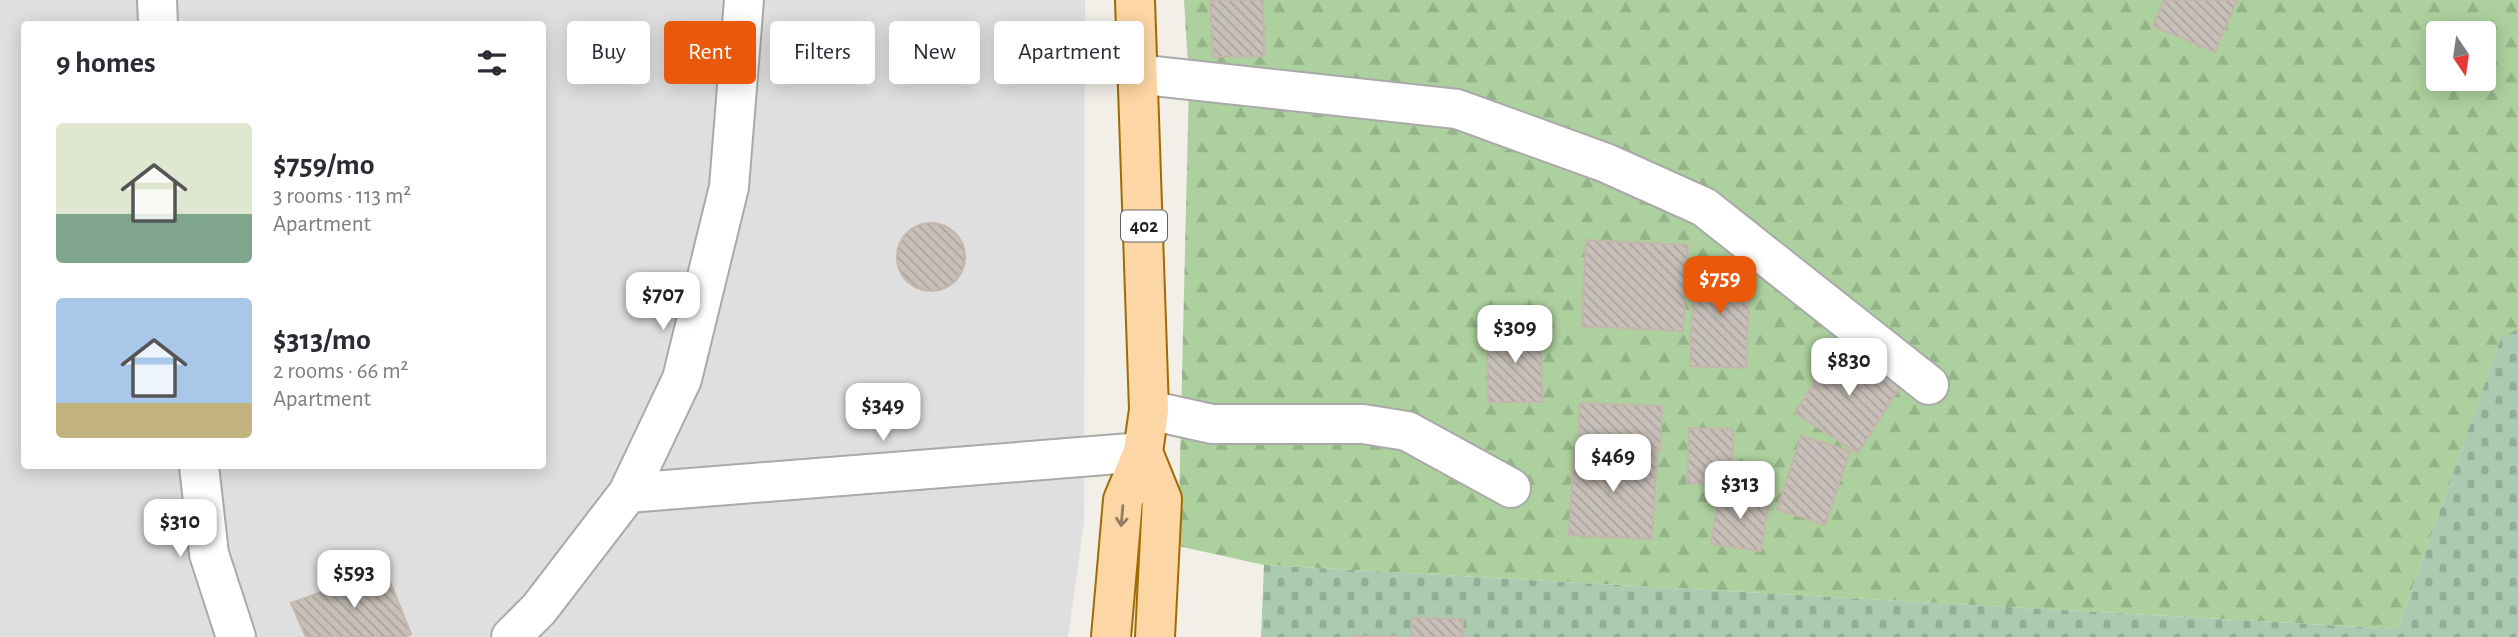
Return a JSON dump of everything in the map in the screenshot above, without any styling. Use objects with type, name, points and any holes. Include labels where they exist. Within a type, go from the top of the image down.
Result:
[{"type":"main road","name":"402","points":[[1135,0],[1135,21]]},
{"type":"main road","name":"402","points":[[1111,637],[1123,500],[1143,452],[1149,410],[1136,84]]},
{"type":"main road","points":[[1143,452],[1162,499],[1155,637]]},
{"type":"street","points":[[157,0],[158,21]]},
{"type":"street","points":[[511,637],[539,609],[628,493],[682,379],[729,187],[744,0]]},
{"type":"street","points":[[1144,75],[1457,109],[1606,163],[1704,207],[1929,386]]},
{"type":"street","points":[[1149,410],[1212,424],[1363,424],[1407,431],[1511,488]]},
{"type":"street","points":[[628,493],[1143,452]]},
{"type":"street","points":[[199,469],[209,554],[236,637]]},
{"type":"shaded area","points":[[0,0],[1085,0],[1085,21],[994,21],[994,84],[1085,84],[1084,523],[1068,637],[0,637]]},
{"type":"green space","points":[[1184,0],[2518,0],[2518,329],[2501,339],[2398,629],[1264,565],[1178,546],[1189,81]]},
{"type":"green space","points":[[2518,329],[2518,637],[1261,637],[1264,565],[2398,629],[2501,338]]},
{"type":"building","points":[[1210,0],[1263,0],[1264,56],[1213,57]]},
{"type":"building","points":[[2164,0],[2237,0],[2215,52],[2153,26]]},
{"type":"building","points":[[931,223],[944,226],[955,233],[962,244],[965,257],[962,270],[955,281],[944,288],[931,291],[918,288],[907,281],[900,270],[897,257],[900,244],[907,233],[918,226]]},
{"type":"building","points":[[1586,240],[1688,245],[1683,331],[1582,326]]},
{"type":"building","points":[[1694,264],[1750,266],[1746,368],[1690,366]]},
{"type":"building","points":[[1541,328],[1542,402],[1488,402],[1487,329]]},
{"type":"building","points":[[1839,343],[1903,382],[1858,453],[1795,413]]},
{"type":"building","points":[[1580,403],[1662,406],[1660,450],[1578,447]]},
{"type":"building","points":[[1689,428],[1733,429],[1732,485],[1687,483]]},
{"type":"building","points":[[1801,436],[1850,451],[1825,525],[1777,509]]},
{"type":"building","points":[[1574,448],[1657,453],[1652,539],[1569,535]]},
{"type":"building","points":[[1719,491],[1769,498],[1761,551],[1711,544]]},
{"type":"building","points":[[385,569],[411,634],[406,637],[306,637],[291,603]]},
{"type":"building","points":[[1412,618],[1463,619],[1462,637],[1411,637]]},
{"type":"building","points":[[1396,636],[1396,637],[1352,637]]}]
